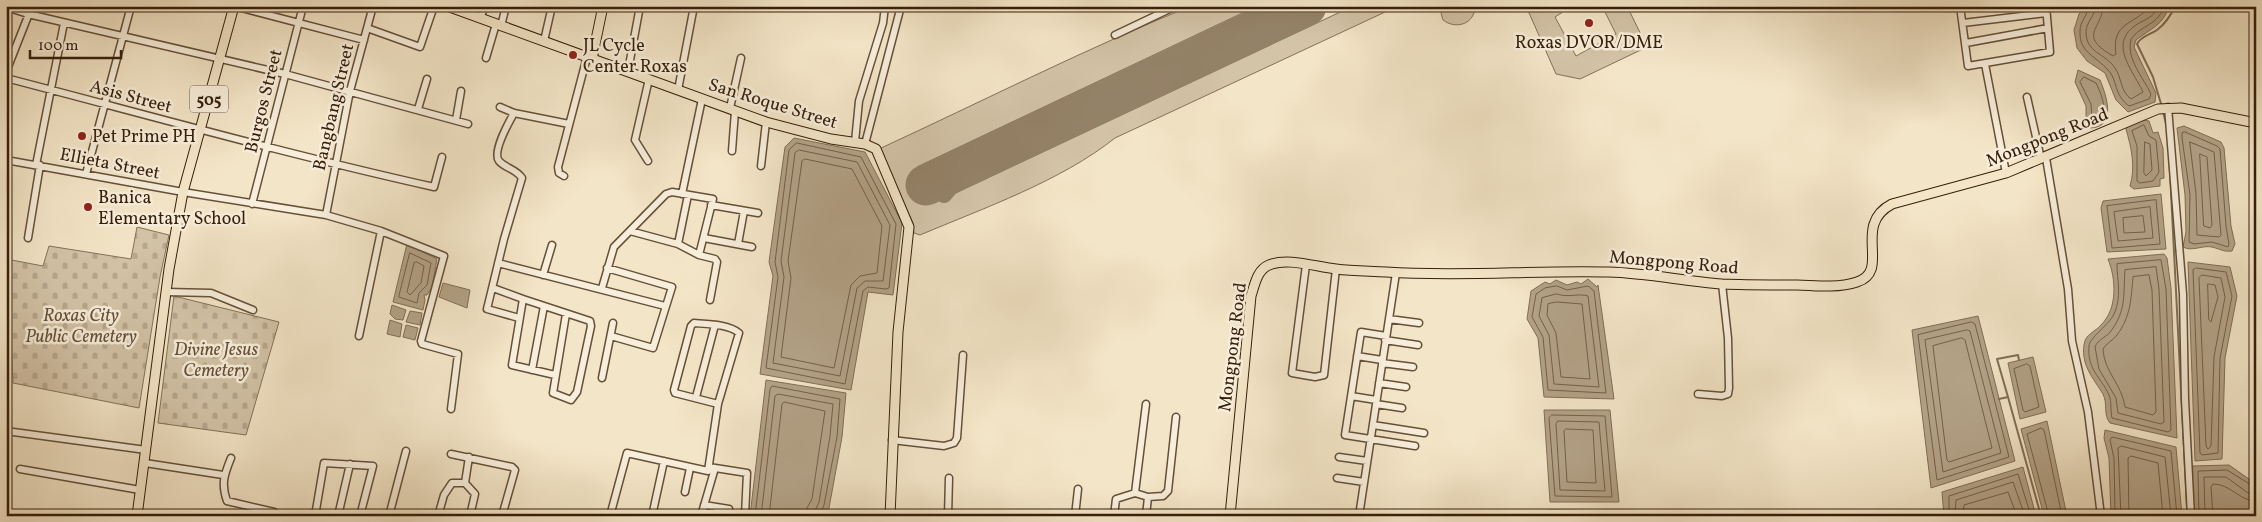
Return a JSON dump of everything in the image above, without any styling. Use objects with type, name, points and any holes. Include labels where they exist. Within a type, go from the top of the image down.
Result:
[{"type":"main road","name":"505","points":[[137,516],[145,463],[152,387],[183,192],[234,6]]},
{"type":"main road","name":"San Roque Street","points":[[447,6],[766,122],[831,138],[865,144]]},
{"type":"main road","points":[[590,58],[603,6]]},
{"type":"main road","name":"Mongpong Road","points":[[1230,516],[1251,296],[1257,277],[1263,268],[1271,264],[1306,265],[1396,273],[1611,272],[1722,284],[1827,286],[1856,283],[1865,279],[1871,272],[1873,263],[1873,224],[1882,210],[1892,204],[2006,173],[2158,109],[2168,107],[2256,123]]},
{"type":"main road","points":[[865,144],[876,149],[880,156],[909,227],[898,332],[890,516]]},
{"type":"street","points":[[6,72],[32,6]]},
{"type":"street","points":[[86,174],[131,6]]},
{"type":"street","points":[[234,6],[364,40]]},
{"type":"street","name":"Burgos Street","points":[[252,204],[303,6]]},
{"type":"street","name":"Bangbang Street","points":[[326,215],[350,91],[374,6]]},
{"type":"street","points":[[367,28],[420,47],[434,6]]},
{"type":"street","points":[[480,18],[485,6]]},
{"type":"street","points":[[486,58],[506,6]]},
{"type":"street","points":[[544,41],[552,6]]},
{"type":"street","points":[[628,71],[640,6]]},
{"type":"street","points":[[678,90],[694,6]]},
{"type":"street","points":[[855,142],[859,100],[883,23],[885,6]]},
{"type":"street","points":[[865,144],[901,6]]},
{"type":"street","points":[[1115,35],[1176,6]]},
{"type":"street","points":[[1960,6],[1968,66],[2050,52],[2046,10],[1963,23]]},
{"type":"street","points":[[6,7],[64,23],[285,74],[468,124]]},
{"type":"street","points":[[28,238],[38,165],[64,23]]},
{"type":"street","points":[[1966,43],[2048,28]]},
{"type":"street","points":[[564,176],[559,173],[558,167],[569,124],[590,58]]},
{"type":"street","points":[[732,151],[733,110],[741,58]]},
{"type":"street","points":[[1985,64],[2006,173]]},
{"type":"street","name":"Asis Street","points":[[6,78],[104,106],[434,187],[442,157]]},
{"type":"street","points":[[418,109],[427,79]]},
{"type":"street","points":[[648,161],[635,140],[649,79]]},
{"type":"street","points":[[456,120],[461,91]]},
{"type":"street","points":[[2026,97],[2043,158],[2068,289],[2072,341],[2088,412],[2101,516]]},
{"type":"street","points":[[678,244],[702,99]]},
{"type":"street","points":[[2168,107],[2184,294],[2185,399],[2191,516]]},
{"type":"street","points":[[500,108],[514,113],[569,124]]},
{"type":"street","points":[[514,113],[500,143],[497,156],[499,161],[519,173],[522,178],[498,263],[488,309],[519,318]]},
{"type":"street","points":[[761,166],[766,122]]},
{"type":"street","name":"Ellieta Street","points":[[6,160],[252,204],[326,215],[381,231],[444,256],[421,341],[422,344],[458,354],[451,409]]},
{"type":"street","points":[[602,288],[614,247],[666,194],[672,192],[713,199],[699,255]]},
{"type":"street","points":[[711,206],[758,213]]},
{"type":"street","points":[[738,244],[744,211]]},
{"type":"street","points":[[359,336],[381,231]]},
{"type":"street","points":[[630,231],[678,244],[699,255],[715,259],[717,262],[710,300]]},
{"type":"street","points":[[704,238],[752,247]]},
{"type":"street","points":[[543,275],[552,245]]},
{"type":"street","points":[[498,263],[602,288],[665,306]]},
{"type":"street","points":[[1306,265],[1292,373],[1315,377],[1324,375],[1336,269]]},
{"type":"street","points":[[607,268],[672,287],[653,348],[611,336]]},
{"type":"street","points":[[1359,516],[1396,273]]},
{"type":"street","points":[[1698,394],[1722,396],[1728,394],[1728,338],[1722,284]]},
{"type":"street","points":[[493,288],[590,321],[591,326],[577,392],[573,400],[553,393],[566,314]]},
{"type":"street","points":[[166,292],[211,293],[253,310]]},
{"type":"street","points":[[523,299],[512,365],[555,375]]},
{"type":"street","points":[[532,370],[544,306]]},
{"type":"street","points":[[1389,319],[1419,324]]},
{"type":"street","points":[[701,516],[712,467],[718,404],[739,333],[736,330],[694,322],[691,326],[674,390],[675,393],[718,404]]},
{"type":"street","points":[[602,378],[613,323]]},
{"type":"street","points":[[696,397],[715,325]]},
{"type":"street","points":[[1416,446],[1345,436],[1361,332],[1418,345]]},
{"type":"street","points":[[892,440],[944,446],[954,443],[957,438],[963,355]]},
{"type":"street","points":[[1357,356],[1413,367]]},
{"type":"street","points":[[1379,383],[1406,387]]},
{"type":"street","points":[[1351,396],[1402,408]]},
{"type":"street","points":[[1135,493],[1146,404]]},
{"type":"street","points":[[1114,516],[1116,499],[1135,493],[1148,497],[1163,496],[1168,491],[1176,418]]},
{"type":"street","points":[[1372,425],[1424,433]]},
{"type":"street","points":[[6,431],[146,450]]},
{"type":"street","points":[[389,516],[406,451]]},
{"type":"street","points":[[610,516],[627,453],[708,471],[712,467]]},
{"type":"street","points":[[452,454],[512,467],[515,470],[502,516]]},
{"type":"street","points":[[465,483],[469,457]]},
{"type":"street","points":[[1339,457],[1367,461]]},
{"type":"street","points":[[231,458],[223,475],[223,488],[227,502],[274,512]]},
{"type":"street","points":[[652,516],[664,461]]},
{"type":"street","points":[[145,463],[223,475]]},
{"type":"street","points":[[315,516],[324,463],[373,466],[360,516]]},
{"type":"street","points":[[338,516],[350,464]]},
{"type":"street","points":[[712,467],[747,473],[748,494],[745,516]]},
{"type":"street","points":[[20,468],[140,490]]},
{"type":"street","points":[[686,492],[690,468]]},
{"type":"street","points":[[948,516],[950,478]]},
{"type":"street","points":[[1337,478],[1364,482]]},
{"type":"street","points":[[438,516],[444,494],[452,483],[465,483],[476,494],[470,516]]},
{"type":"street","points":[[1076,516],[1078,489]]},
{"type":"street","points":[[1146,516],[1148,497]]},
{"type":"street","points":[[704,505],[729,509]]},
{"type":"green space","points":[[1191,6],[1257,6],[917,167],[934,203],[1353,6],[1398,6],[1115,138],[1071,168],[996,204],[920,235],[914,233],[913,223],[879,149],[1073,57]]},
{"type":"green space","points":[[1439,6],[1475,6],[1472,17],[1468,21],[1459,25],[1453,25],[1443,20]]},
{"type":"green space","points":[[1526,6],[1572,6],[1555,17],[1576,56],[1616,34],[1602,6],[1627,6],[1647,47],[1580,79],[1556,74]]},
{"type":"green space","name":"Roxas City Public Cemetery","points":[[137,227],[169,235],[160,277],[139,408],[13,383],[11,335],[6,332],[6,259],[43,266],[49,246],[131,259]]},
{"type":"green space","name":"Divine Jesus Cemetery","points":[[174,296],[279,322],[246,435],[158,423]]},
{"type":"water","points":[[2086,6],[2169,6],[2164,18],[2136,40],[2134,47],[2156,93],[2155,102],[2128,112],[2116,100],[2105,73],[2087,61],[2077,48],[2074,30],[2079,14]]},
{"type":"water","points":[[2078,70],[2100,80],[2105,95],[2108,111],[2103,124],[2096,127],[2086,128],[2086,106],[2075,82]]},
{"type":"water","points":[[2143,120],[2149,121],[2153,133],[2158,132],[2163,148],[2164,178],[2160,179],[2160,186],[2134,189],[2130,186],[2133,164],[2126,129],[2127,126]]},
{"type":"water","points":[[2184,126],[2221,142],[2224,148],[2231,226],[2235,244],[2232,251],[2224,251],[2212,247],[2190,249],[2183,247],[2186,232],[2185,195],[2177,128]]},
{"type":"water","points":[[794,138],[865,152],[902,223],[893,295],[868,292],[851,390],[760,374],[773,276],[769,262],[785,147]]},
{"type":"water","points":[[2161,194],[2166,249],[2107,252],[2101,208],[2103,201]]},
{"type":"water","points":[[407,244],[437,259],[432,287],[427,295],[424,295],[423,310],[393,302]]},
{"type":"water","points":[[2164,254],[2167,258],[2171,288],[2177,438],[2110,423],[2103,394],[2084,359],[2086,338],[2107,318],[2113,302],[2113,275],[2108,259]]},
{"type":"water","points":[[2188,262],[2230,267],[2237,296],[2225,358],[2222,459],[2195,461]]},
{"type":"water","points":[[1588,279],[1597,287],[1598,285],[1614,399],[1544,397],[1538,338],[1527,319],[1531,291],[1545,282],[1550,284],[1556,280],[1567,285],[1577,282],[1581,284]]},
{"type":"water","points":[[443,283],[470,290],[467,308],[439,297]]},
{"type":"water","points":[[392,305],[406,310],[403,320],[395,319],[390,314]]},
{"type":"water","points":[[410,311],[422,313],[420,325],[406,322]]},
{"type":"water","points":[[1978,316],[2015,461],[1931,488],[1912,330]]},
{"type":"water","points":[[390,320],[402,324],[400,337],[387,334]]},
{"type":"water","points":[[406,325],[418,328],[415,340],[403,337]]},
{"type":"water","points":[[2033,357],[2046,412],[2020,419],[2008,363]]},
{"type":"water","points":[[766,380],[846,393],[842,437],[829,508],[824,516],[750,516]]},
{"type":"water","points":[[1544,410],[1610,410],[1619,502],[1550,502]]},
{"type":"water","points":[[2047,421],[2067,516],[2044,516],[2021,429]]},
{"type":"water","points":[[2105,430],[2176,447],[2182,516],[2111,516],[2109,458],[2104,438]]},
{"type":"water","points":[[2229,465],[2256,484],[2256,516],[2194,516],[2191,478],[2193,466]]},
{"type":"water","points":[[2023,467],[2036,516],[1944,516],[1942,492]]},
{"type":"water","points":[[1549,510],[1616,511],[1616,516],[1550,516]]},
{"type":"waterway","points":[[2162,107],[2153,77],[2137,44],[2141,39],[2163,25],[2175,6]]},
{"type":"waterway","points":[[2163,111],[2167,128]]},
{"type":"waterway","points":[[2169,153],[2187,508]]},
{"type":"waterway","points":[[2008,397],[1997,359],[2018,355],[2019,360]]},
{"type":"waterway","points":[[1999,399],[2008,397],[2041,516]]},
{"type":"taxiway","points":[[943,167],[937,174],[935,181],[937,189],[944,195],[970,164]]},
{"type":"runway","points":[[926,185],[1306,6]]},
{"type":"place","name":"Roxas DVOR/DME","points":[[1589,23]]},
{"type":"place","name":"JL Cycle Center Roxas","points":[[573,55]]},
{"type":"place","name":"Pet Prime PH","points":[[82,136]]},
{"type":"place","name":"Banica Elementary School","points":[[88,207]]}]
